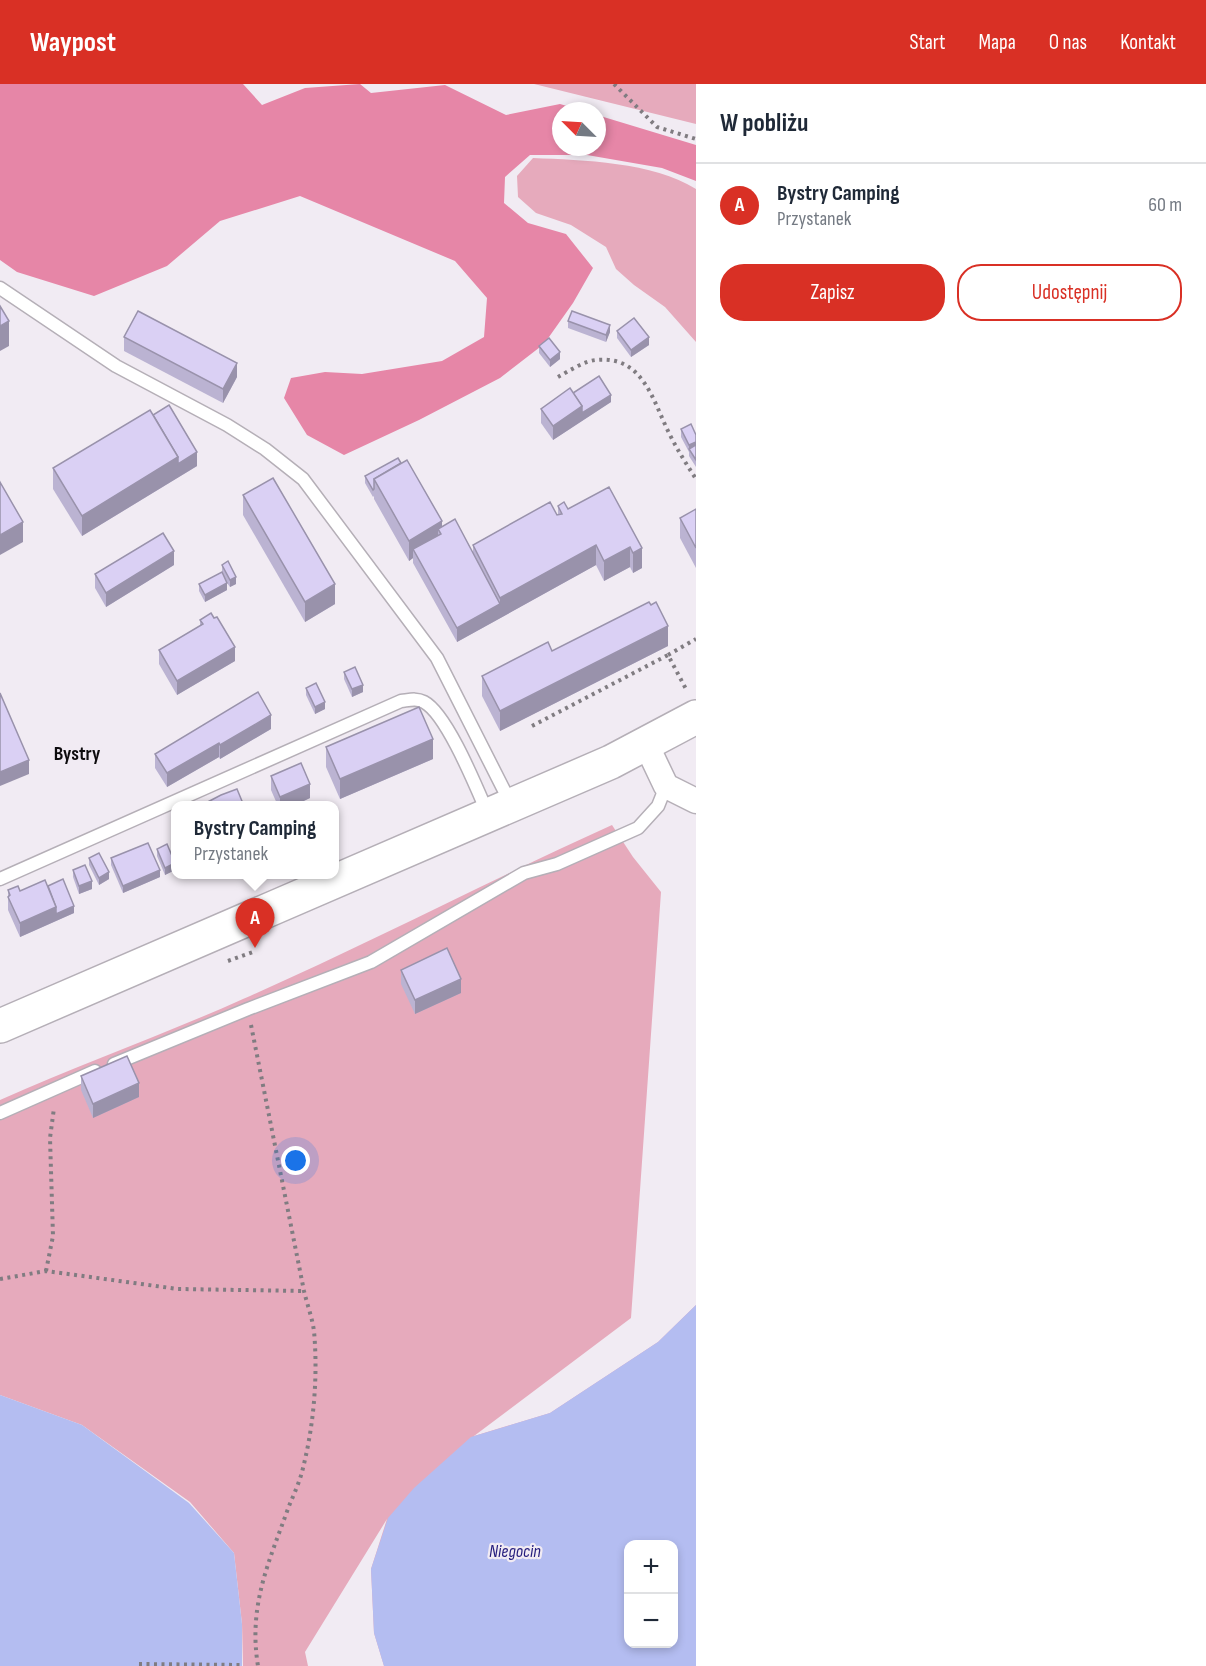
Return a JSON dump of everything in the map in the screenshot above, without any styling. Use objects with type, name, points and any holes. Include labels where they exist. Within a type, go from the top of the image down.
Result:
[{"type":"main road","points":[[0,1026],[611,762],[646,744],[694,709]]},
{"type":"street","points":[[646,744],[666,786],[696,801]]},
{"type":"lane","points":[[0,288],[116,366],[256,443],[303,479],[437,658],[500,810]]},
{"type":"lane","points":[[176,801],[401,701],[416,699],[426,703],[438,714],[467,768],[500,810]]},
{"type":"lane","points":[[0,1113],[58,1086],[371,962],[524,873],[557,864],[638,828],[658,806],[666,786]]},
{"type":"lane","points":[[0,879],[171,803]]},
{"type":"path","points":[[614,84],[657,127],[696,139]]},
{"type":"path","points":[[558,376],[594,359],[616,360],[637,372],[651,392],[670,435],[696,479]]},
{"type":"path","points":[[532,726],[696,639]]},
{"type":"path","points":[[668,655],[694,709]]},
{"type":"path","points":[[248,1009],[313,1329],[315,1363],[313,1403],[303,1469],[258,1599],[254,1629],[258,1666]]},
{"type":"path","points":[[46,1271],[53,1236],[50,1138],[58,1086]]},
{"type":"path","points":[[0,1279],[46,1271],[178,1289],[304,1291]]},
{"type":"path","points":[[139,1664],[242,1665]]},
{"type":"shaded area","points":[[0,84],[243,84],[262,105],[305,88],[360,84],[371,93],[445,85],[506,115],[552,106],[552,155],[530,155],[505,177],[504,203],[528,223],[566,234],[593,268],[573,303],[544,344],[500,378],[419,420],[344,455],[307,435],[284,398],[291,378],[325,372],[362,374],[442,361],[484,337],[487,298],[455,261],[300,196],[220,221],[167,266],[94,296],[17,272],[0,260]]},
{"type":"shaded area","points":[[534,84],[696,84],[696,124]]},
{"type":"shaded area","points":[[606,118],[696,145],[696,181],[662,168],[593,156],[606,156]]},
{"type":"shaded area","points":[[533,158],[617,164],[639,168],[679,180],[696,189],[696,342],[665,307],[616,269],[606,247],[571,225],[536,213],[518,197],[517,176]]},
{"type":"shaded area","points":[[612,825],[633,857],[661,892],[631,1318],[474,1436],[550,1413],[658,1342],[696,1305],[674,1540],[624,1540],[624,1546],[384,1666],[374,1633],[371,1569],[387,1519],[305,1652],[308,1666],[243,1666],[242,1624],[234,1553],[190,1502],[82,1425],[0,1395],[0,1100],[243,999]]},
{"type":"water","name":"Niegocin","points":[[696,1305],[696,1666],[384,1666],[374,1633],[371,1569],[388,1518],[414,1488],[471,1437],[550,1413],[658,1342]]},
{"type":"water","points":[[0,1395],[82,1425],[189,1503],[234,1553],[242,1624],[242,1666],[0,1666]]},
{"type":"building","points":[[0,306],[9,321],[0,326]]},
{"type":"building","points":[[138,311],[237,363],[223,389],[124,337]]},
{"type":"building","points":[[572,311],[610,325],[606,335],[568,321]]},
{"type":"building","points":[[634,318],[649,337],[631,350],[617,331]]},
{"type":"building","points":[[549,338],[560,352],[550,360],[539,346]]},
{"type":"building","points":[[599,376],[611,395],[582,413],[582,406],[573,393]]},
{"type":"building","points":[[570,388],[582,406],[553,426],[541,409]]},
{"type":"building","points":[[169,405],[197,452],[178,464],[178,457],[153,415]]},
{"type":"building","points":[[150,410],[178,457],[82,516],[53,468]]},
{"type":"building","points":[[691,424],[696,435],[696,442],[689,445],[681,429]]},
{"type":"building","points":[[696,445],[696,460],[689,449]]},
{"type":"building","points":[[398,458],[401,463],[374,479],[373,490],[365,476]]},
{"type":"building","points":[[407,460],[442,521],[409,541],[374,479]]},
{"type":"building","points":[[273,478],[335,584],[305,602],[243,495]]},
{"type":"building","points":[[0,482],[23,522],[0,535]]},
{"type":"building","points":[[609,487],[642,548],[633,553],[630,547],[604,561],[596,545],[500,598],[473,545],[550,502],[557,515],[562,514],[558,506],[564,502],[568,509]]},
{"type":"building","points":[[696,509],[696,548],[680,518]]},
{"type":"building","points":[[455,519],[500,604],[457,628],[413,549],[441,534],[438,529]]},
{"type":"building","points":[[163,533],[174,551],[106,593],[95,574]]},
{"type":"building","points":[[228,561],[236,577],[230,580],[222,565]]},
{"type":"building","points":[[222,572],[227,583],[205,595],[199,584]]},
{"type":"building","points":[[649,602],[651,605],[656,602],[668,626],[500,711],[482,676],[548,642],[552,651]]},
{"type":"building","points":[[211,613],[214,618],[217,617],[235,647],[177,681],[159,650],[203,624],[200,620]]},
{"type":"building","points":[[355,667],[363,685],[352,689],[344,672]]},
{"type":"building","points":[[316,683],[325,702],[315,707],[306,688]]},
{"type":"building","points":[[258,692],[271,715],[167,773],[155,754]]},
{"type":"building","points":[[0,693],[29,760],[0,772]]},
{"type":"building","points":[[419,707],[433,739],[340,779],[326,747]]},
{"type":"building","points":[[301,763],[310,784],[280,797],[271,776]]},
{"type":"building","points":[[237,789],[242,801],[210,801]]},
{"type":"building","points":[[148,843],[160,870],[123,886],[111,858]]},
{"type":"building","points":[[167,844],[171,854],[171,865],[165,868],[157,849]]},
{"type":"building","points":[[99,853],[109,872],[99,878],[89,858]]},
{"type":"building","points":[[85,865],[92,881],[79,886],[73,870]]},
{"type":"building","points":[[63,879],[74,906],[56,914],[56,907],[48,886]]},
{"type":"building","points":[[45,880],[56,907],[20,923],[8,897],[10,895],[8,890],[18,886],[20,891]]},
{"type":"building","points":[[447,948],[461,979],[415,1000],[401,970]]},
{"type":"building","points":[[127,1056],[139,1083],[93,1104],[81,1076]]},
{"type":"place","name":"Bystry Camping","points":[[255,948]]},
{"type":"district","name":"Bystry","points":[[77,753]]}]
